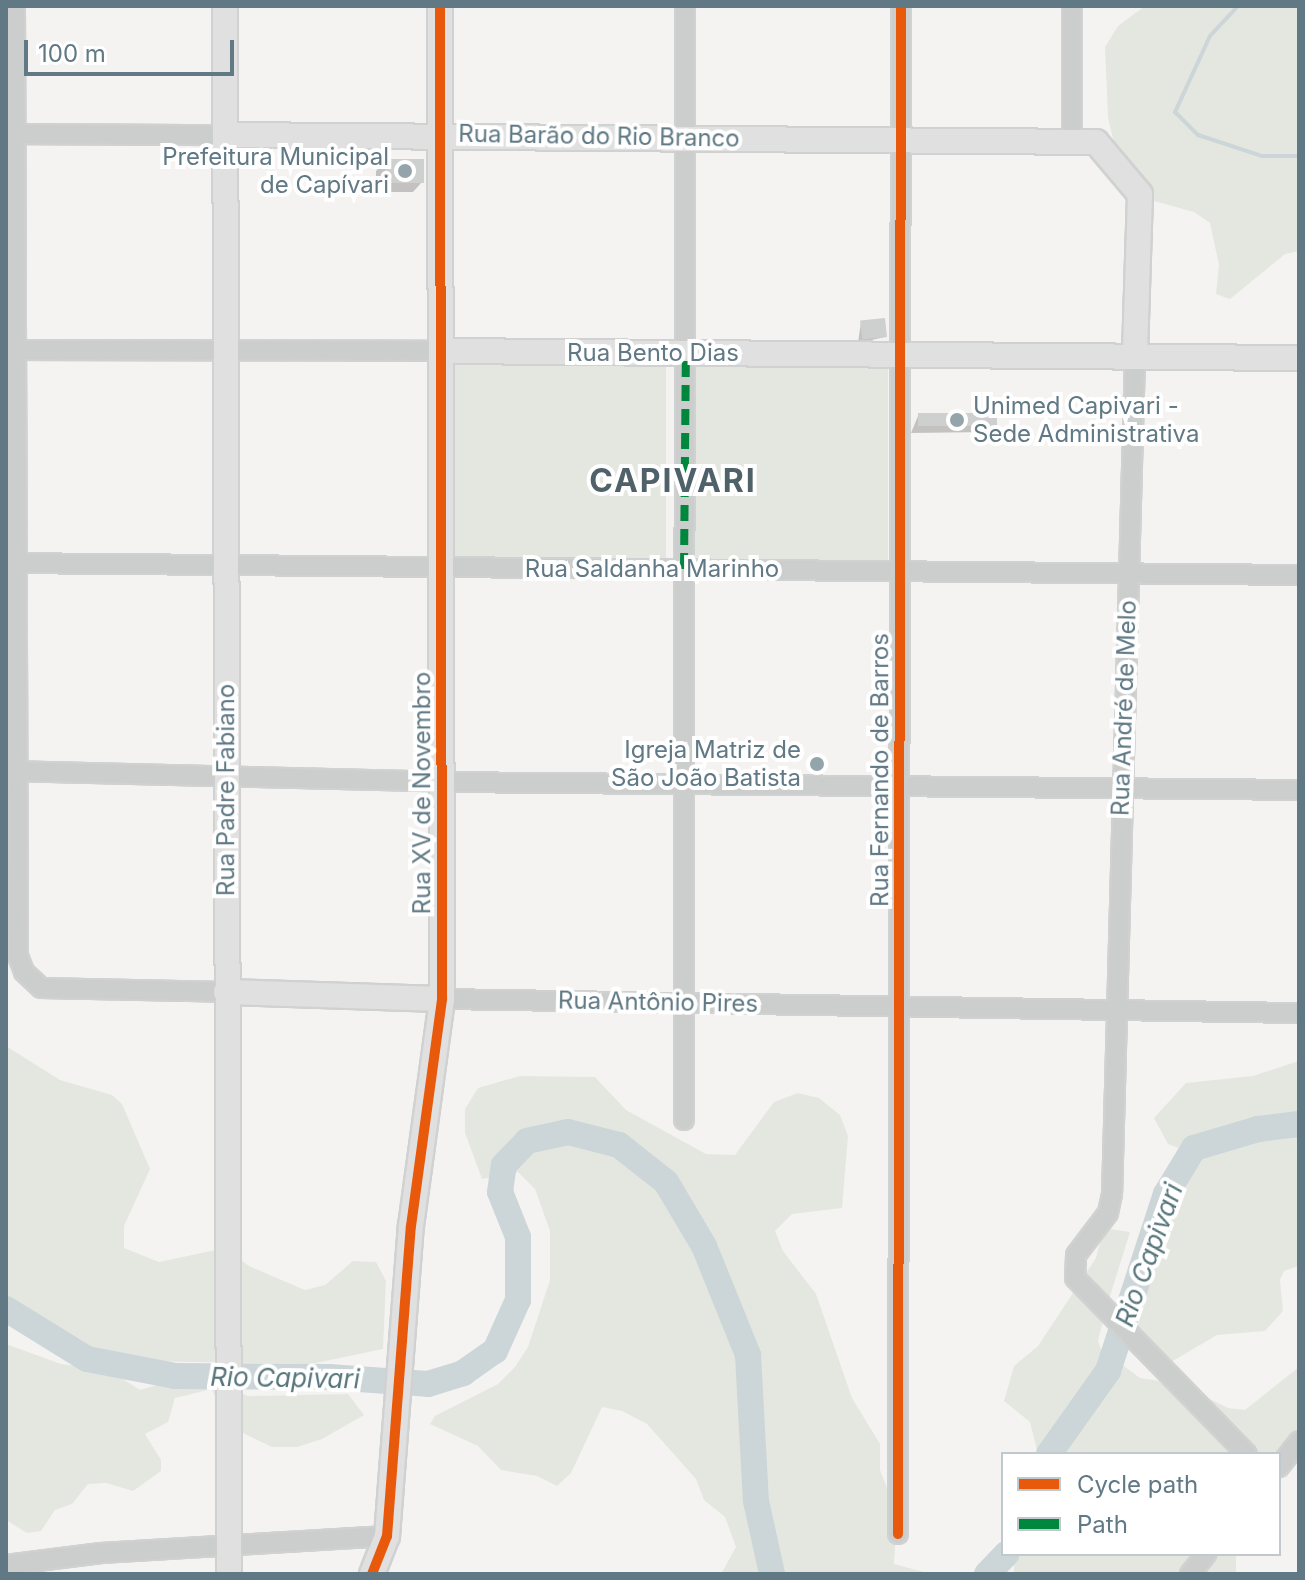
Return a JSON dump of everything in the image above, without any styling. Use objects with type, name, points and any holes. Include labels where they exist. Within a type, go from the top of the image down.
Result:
[{"type":"main road","name":"Rua Padre Fabiano","points":[[225,6],[225,1313],[229,1574]]},
{"type":"main road","name":"Rua XV de Novembro","points":[[372,1574],[387,1536],[403,1306],[442,999],[440,6]]},
{"type":"main road","name":"Rua Barão do Rio Branco","points":[[225,135],[1084,142]]},
{"type":"main road","name":"Rua André de Melo","points":[[1084,142],[1140,194],[1135,357]]},
{"type":"main road","name":"Rua Bento Dias","points":[[442,351],[1299,358]]},
{"type":"main road","name":"Rua Antônio Pires","points":[[226,992],[442,999]]},
{"type":"street","points":[[15,6],[11,134],[9,773],[17,831]]},
{"type":"street","points":[[684,1120],[685,6]]},
{"type":"street","name":"Rua Fernando de Barros","points":[[898,1534],[903,355],[901,6]]},
{"type":"street","points":[[1072,6],[1084,142]]},
{"type":"street","name":"Rua Barão do Rio Branco","points":[[11,134],[225,135]]},
{"type":"street","name":"Rua Bento Dias","points":[[11,350],[442,351]]},
{"type":"street","name":"Rua André de Melo","points":[[1135,357],[1112,1194],[1108,1213],[1076,1255],[1075,1278],[1156,1366],[1245,1452]]},
{"type":"street","name":"Rua Saldanha Marinho","points":[[11,563],[1299,575]]},
{"type":"street","points":[[9,773],[442,782],[1299,790]]},
{"type":"street","points":[[6,812],[17,831]]},
{"type":"street","name":"Rua Antônio Pires","points":[[17,831],[18,956],[24,972],[41,988],[226,992]]},
{"type":"street","name":"Rua Antônio Pires","points":[[442,999],[1299,1013]]},
{"type":"street","points":[[1281,1464],[1299,1441]]},
{"type":"street","points":[[6,1565],[101,1553],[387,1536]]},
{"type":"street","points":[[101,1553],[101,1574]]},
{"type":"street","points":[[1190,1574],[1204,1556]]},
{"type":"shaded area","points":[[1145,6],[1299,6],[1299,251],[1285,254],[1230,299],[1216,294],[1219,265],[1210,223],[1194,212],[1129,194],[1107,174],[1107,162],[1116,151],[1108,118],[1105,47],[1118,26]]},
{"type":"shaded area","points":[[452,358],[666,358],[666,561],[452,561]]},
{"type":"shaded area","points":[[695,364],[888,364],[888,563],[695,563]]},
{"type":"shaded area","points":[[6,1046],[60,1080],[112,1095],[122,1104],[150,1169],[124,1226],[124,1248],[159,1262],[225,1248],[249,1266],[305,1290],[325,1285],[353,1261],[376,1262],[386,1281],[383,1349],[311,1364],[136,1361],[78,1343],[12,1309],[6,1304]]},
{"type":"shaded area","points":[[1299,1061],[1299,1266],[1284,1271],[1280,1280],[1283,1311],[1265,1331],[1217,1335],[1171,1362],[1136,1355],[1129,1322],[1144,1257],[1200,1156],[1168,1144],[1154,1118],[1186,1083],[1253,1076]]},
{"type":"shaded area","points":[[520,1076],[595,1077],[626,1110],[706,1154],[735,1155],[774,1102],[798,1093],[819,1098],[840,1115],[848,1136],[842,1208],[792,1214],[775,1231],[783,1251],[816,1294],[852,1398],[880,1444],[880,1470],[897,1514],[894,1564],[931,1574],[721,1574],[736,1547],[725,1517],[704,1500],[696,1479],[647,1424],[622,1411],[602,1407],[571,1473],[557,1486],[537,1476],[501,1470],[478,1446],[430,1424],[435,1416],[498,1384],[515,1367],[528,1347],[550,1280],[550,1231],[535,1189],[518,1172],[482,1179],[465,1133],[465,1109],[478,1088]]},
{"type":"shaded area","points":[[1104,1228],[1130,1232],[1098,1341],[1101,1349],[1140,1378],[1179,1384],[1228,1408],[1245,1410],[1299,1367],[1299,1432],[1275,1452],[1038,1452],[1030,1422],[1004,1401],[1014,1366],[1038,1346],[1096,1258]]},
{"type":"shaded area","points":[[6,1344],[61,1364],[107,1369],[140,1390],[181,1378],[206,1379],[248,1396],[348,1394],[364,1415],[322,1439],[297,1447],[272,1447],[226,1425],[212,1389],[175,1398],[168,1422],[145,1434],[161,1460],[161,1471],[133,1491],[106,1483],[88,1484],[72,1504],[55,1510],[41,1531],[27,1533],[6,1520]]},
{"type":"shaded area","points":[[1014,1556],[1236,1556],[1236,1574],[1014,1574]]},
{"type":"building","name":"Prefeitura Municipal de Capívari","points":[[385,159],[424,159],[424,183],[385,183]]},
{"type":"building","points":[[885,318],[887,337],[862,340],[860,321]]},
{"type":"building","name":"Unimed Capivari - Sede Administrativa","points":[[918,413],[997,413],[997,426],[918,426]]},
{"type":"waterway","points":[[1238,6],[1210,36],[1175,112],[1198,135],[1262,156],[1299,156]]},
{"type":"waterway","name":"Rio Capivari","points":[[1050,1452],[1108,1371],[1166,1194],[1194,1148],[1258,1129],[1299,1124]]},
{"type":"waterway","name":"Rio Capivari","points":[[6,1309],[87,1359],[175,1376],[329,1377],[428,1384],[463,1373],[495,1351],[518,1300],[518,1237],[500,1192],[504,1165],[527,1141],[568,1132],[619,1145],[666,1182],[704,1246],[748,1355],[756,1501],[772,1574]]},
{"type":"waterway","name":"Rio Capivari","points":[[987,1574],[1004,1556]]},
{"type":"marked path","points":[[684,569],[686,353]]},
{"type":"cycle path","points":[[372,1574],[387,1536],[411,1226],[442,999],[440,6]]},
{"type":"cycle path","points":[[898,1534],[901,6]]},
{"type":"place","name":"Prefeitura Municipal de Capívari","points":[[405,171]]},
{"type":"place","name":"Unimed Capivari - Sede Administrativa","points":[[957,420]]},
{"type":"place","name":"Igreja Matriz de São João Batista","points":[[817,764]]},
{"type":"district","name":"CAPIVARI","points":[[673,481]]}]
